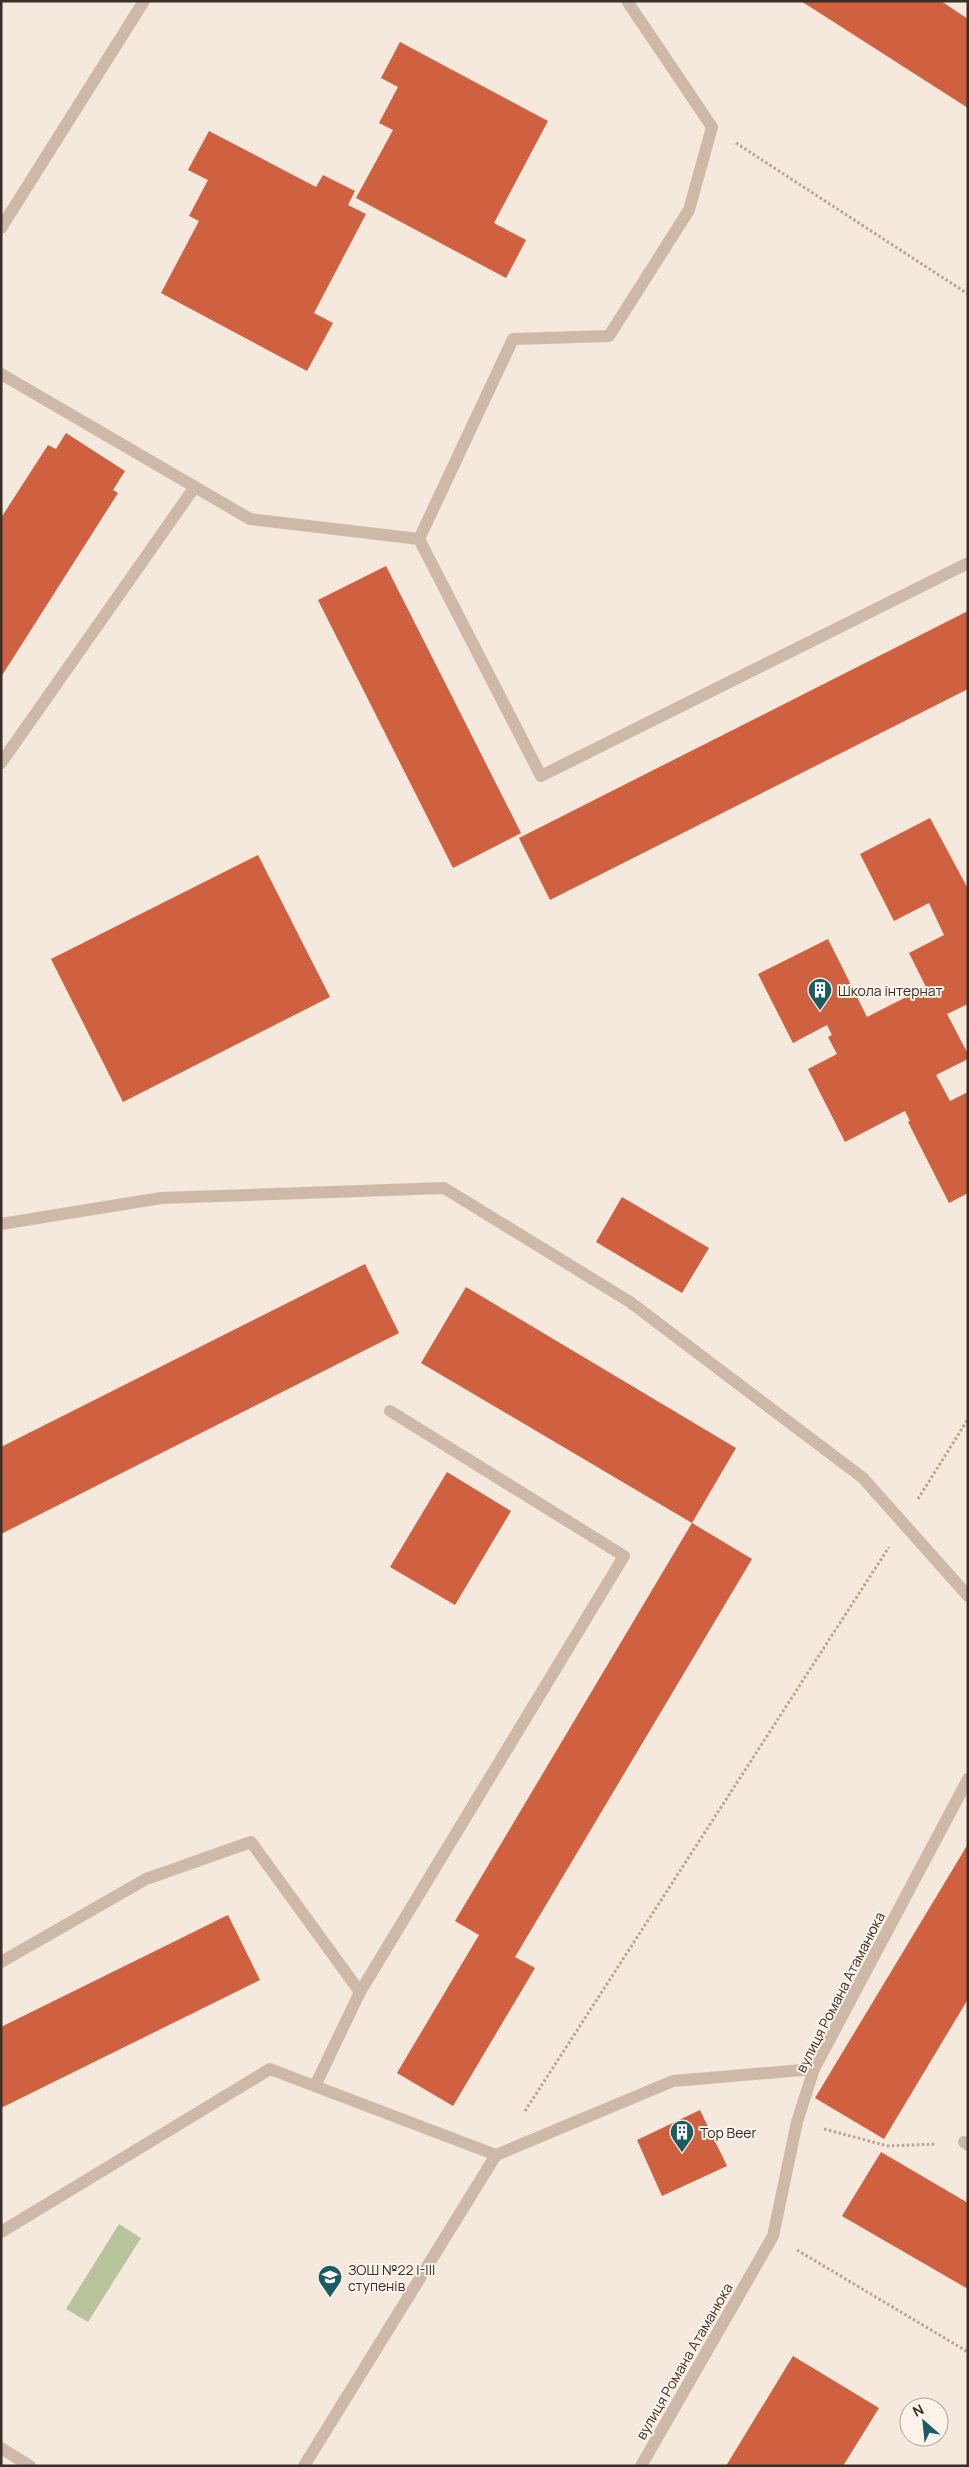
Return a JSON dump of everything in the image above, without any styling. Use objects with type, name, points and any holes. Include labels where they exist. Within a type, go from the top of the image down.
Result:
[{"type":"street","points":[[1,228],[144,1]]},
{"type":"street","points":[[419,539],[513,339],[609,336],[690,210],[712,127],[627,1]]},
{"type":"street","points":[[1,374],[250,519],[419,539]]},
{"type":"street","points":[[1,763],[194,488]]},
{"type":"street","points":[[419,539],[541,776],[968,563]]},
{"type":"street","points":[[1,1224],[161,1198],[444,1188],[630,1302],[863,1478],[968,1596]]},
{"type":"street","points":[[315,2086],[360,1992],[624,1556],[390,1411]]},
{"type":"street","name":"вулиця Романа Атаманюка","points":[[641,2466],[773,2236],[797,2122],[814,2068],[968,1779]]},
{"type":"street","points":[[1,1962],[146,1879],[251,1842],[360,1992]]},
{"type":"street","points":[[304,2466],[496,2155],[673,2081],[814,2068]]},
{"type":"street","points":[[1,2232],[270,2069],[496,2155]]},
{"type":"street","points":[[1,2448],[30,2466]]},
{"type":"path","points":[[712,127],[968,294]]},
{"type":"path","points":[[523,2114],[904,1524],[968,1419]]},
{"type":"path","points":[[797,2122],[888,2146],[966,2144]]},
{"type":"path","points":[[773,2236],[968,2352]]},
{"type":"green space","points":[[119,2224],[141,2238],[88,2322],[66,2309]]},
{"type":"building","points":[[801,1],[941,1],[968,19],[968,108]]},
{"type":"building","points":[[400,42],[548,121],[494,223],[526,240],[506,278],[356,198],[393,130],[379,123],[398,87],[381,78]]},
{"type":"building","points":[[209,131],[316,187],[323,175],[355,191],[348,205],[366,214],[314,313],[333,323],[307,371],[161,293],[199,221],[189,216],[208,180],[188,170]]},
{"type":"building","points":[[66,433],[125,471],[113,490],[118,493],[1,677],[1,518],[48,445],[56,449]]},
{"type":"building","points":[[386,566],[521,833],[453,868],[318,600]]},
{"type":"building","points":[[968,611],[968,689],[550,900],[519,838]]},
{"type":"building","name":"Школа інтернат","points":[[930,818],[968,889],[968,1004],[947,1014],[968,1054],[968,1059],[936,1075],[950,1101],[968,1092],[968,1193],[949,1203],[908,1122],[910,1121],[905,1111],[845,1142],[808,1069],[837,1054],[828,1037],[832,1035],[827,1025],[793,1043],[758,974],[828,939],[867,1017],[926,987],[909,953],[944,935],[929,903],[894,921],[860,854]]},
{"type":"building","points":[[258,855],[330,997],[123,1102],[51,959]]},
{"type":"building","points":[[622,1197],[709,1248],[682,1293],[596,1242]]},
{"type":"building","points":[[365,1264],[399,1333],[1,1534],[1,1447]]},
{"type":"building","points":[[466,1287],[736,1448],[692,1523],[421,1363]]},
{"type":"building","points":[[447,1472],[511,1511],[455,1605],[390,1567]]},
{"type":"building","points":[[692,1523],[752,1559],[515,1957],[535,1968],[453,2106],[397,2073],[479,1935],[455,1921]]},
{"type":"building","points":[[968,1844],[968,1999],[884,2139],[815,2098]]},
{"type":"building","points":[[228,1915],[260,1980],[1,2108],[1,2027]]},
{"type":"building","name":"Top Beer","points":[[700,2110],[727,2166],[662,2196],[637,2140]]},
{"type":"building","points":[[881,2152],[968,2203],[968,2289],[842,2216]]},
{"type":"building","points":[[793,2356],[879,2408],[843,2466],[726,2466]]},
{"type":"place","name":"Школа інтернат","points":[[820,1011]]},
{"type":"place","name":"Top Beer","points":[[682,2153]]},
{"type":"place","name":"ЗОШ №22 І-ІІІ ступенів","points":[[330,2298]]}]
